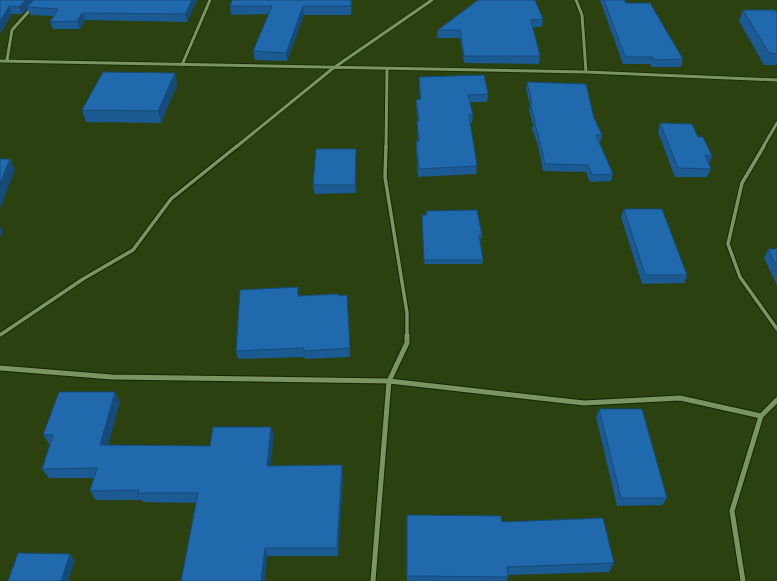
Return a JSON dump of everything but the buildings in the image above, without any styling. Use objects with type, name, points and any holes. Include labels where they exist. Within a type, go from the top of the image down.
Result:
[{"type":"street","points":[[7,60],[12,30],[39,0]]},
{"type":"street","points":[[182,65],[210,0]]},
{"type":"street","points":[[0,335],[83,279],[133,250],[171,199],[332,69],[432,0]]},
{"type":"street","points":[[576,0],[582,15],[586,72]]},
{"type":"street","points":[[0,61],[332,69],[586,72],[777,80]]},
{"type":"street","points":[[372,581],[389,381],[407,343],[407,313],[385,177],[387,70]]},
{"type":"street","points":[[777,123],[742,183],[728,244],[740,277],[777,329]]},
{"type":"street","points":[[0,368],[112,376],[389,381],[584,403],[680,398],[761,416]]},
{"type":"street","points":[[743,581],[732,511],[761,416],[777,400]]}]
